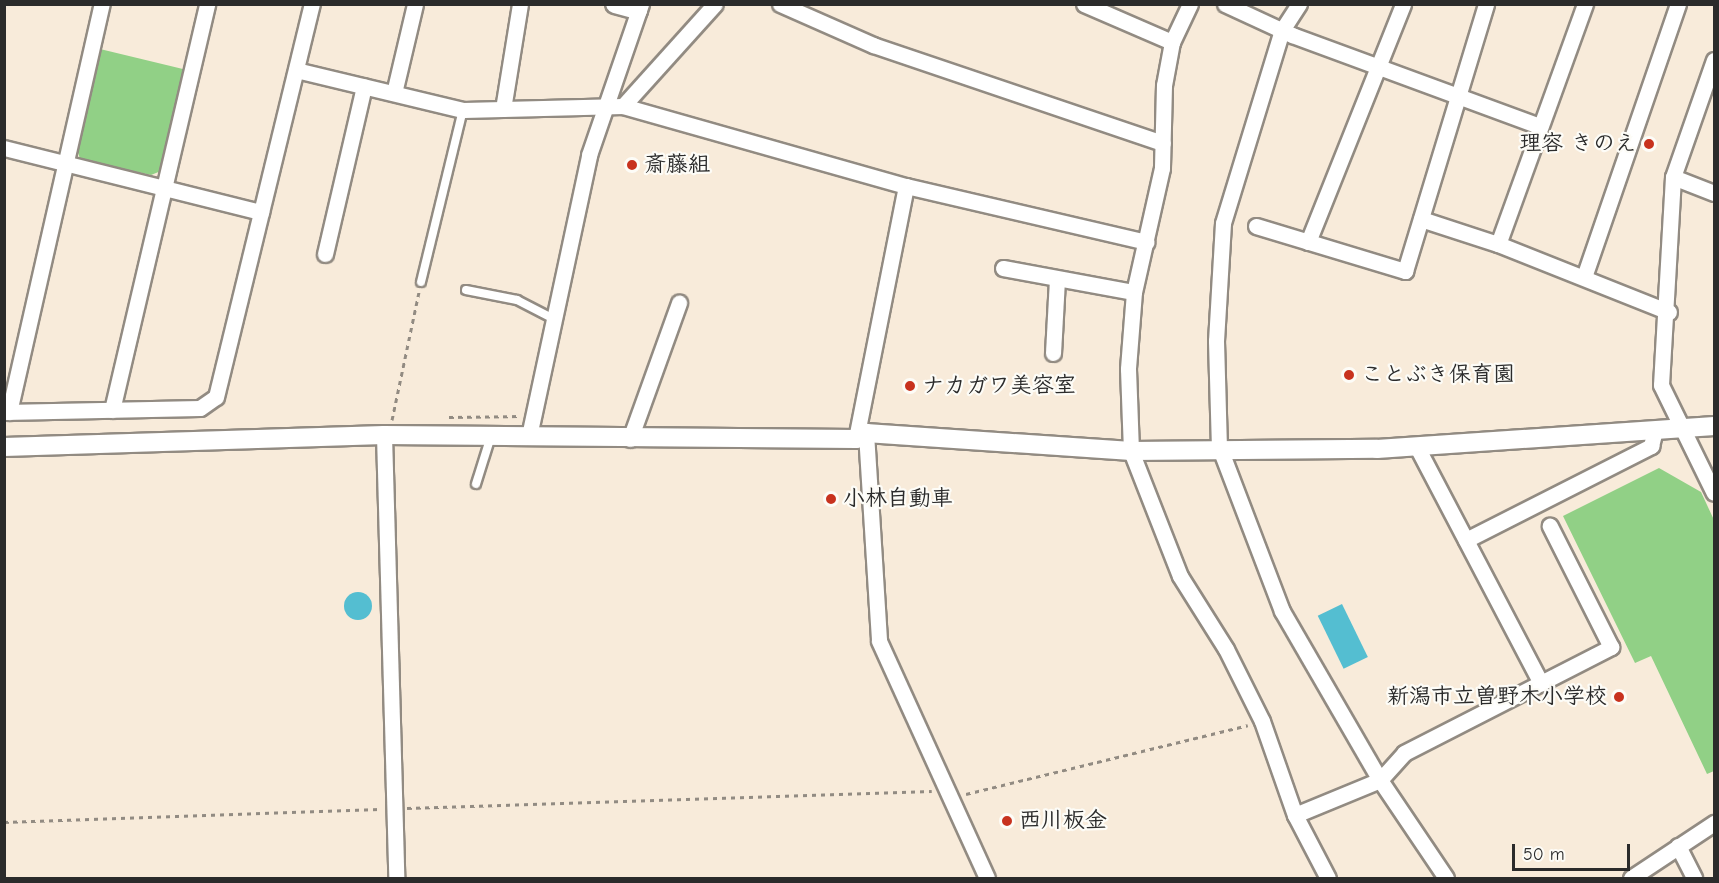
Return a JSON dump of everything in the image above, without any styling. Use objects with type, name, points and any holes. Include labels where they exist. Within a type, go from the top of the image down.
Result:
[{"type":"street","points":[[102,4],[63,162],[7,412],[200,408],[216,397],[312,4]]},
{"type":"street","points":[[112,410],[207,4]]},
{"type":"street","points":[[394,93],[415,4]]},
{"type":"street","points":[[503,108],[520,4]]},
{"type":"street","points":[[529,436],[554,319],[605,105],[639,7],[615,4]]},
{"type":"street","points":[[622,106],[715,4]]},
{"type":"street","points":[[780,4],[873,45],[1163,143]]},
{"type":"street","points":[[1084,4],[1172,42]]},
{"type":"street","points":[[1190,4],[1172,42],[1164,85],[1163,143],[1147,242],[1134,292],[1128,369],[1131,451],[1180,576],[1262,721],[1294,815],[1328,879]]},
{"type":"street","points":[[1225,4],[1282,30],[1537,125]]},
{"type":"street","points":[[1299,4],[1282,30],[1223,223],[1216,341],[1220,446],[1282,611],[1380,780],[1446,879]]},
{"type":"street","points":[[1308,242],[1403,4]]},
{"type":"street","points":[[1256,226],[1405,272],[1486,4]]},
{"type":"street","points":[[1498,244],[1537,125],[1585,4]]},
{"type":"street","points":[[1584,277],[1678,4]]},
{"type":"street","points":[[1714,60],[1673,177],[1669,312],[1661,385],[1714,494]]},
{"type":"street","points":[[296,70],[464,110],[622,106],[906,186],[1147,242]]},
{"type":"street","points":[[325,254],[364,86]]},
{"type":"street","points":[[4,148],[261,212]]},
{"type":"street","points":[[1673,177],[1714,193]]},
{"type":"street","points":[[906,186],[861,436],[879,641],[987,879]]},
{"type":"street","points":[[1421,219],[1498,244],[1669,312]]},
{"type":"street","points":[[1003,268],[1134,292]]},
{"type":"street","points":[[1053,353],[1057,279]]},
{"type":"street","points":[[630,439],[680,303]]},
{"type":"street","points":[[4,447],[384,435],[630,439],[861,436],[1131,451],[1220,446],[1417,447],[1714,426]]},
{"type":"street","points":[[1466,540],[1651,446],[1655,430]]},
{"type":"street","points":[[384,435],[396,879]]},
{"type":"street","points":[[1417,447],[1541,683]]},
{"type":"street","points":[[1294,815],[1380,780],[1404,753],[1611,647],[1550,526]]},
{"type":"street","points":[[1631,879],[1714,823]]},
{"type":"street","points":[[1678,846],[1694,879]]},
{"type":"lane","points":[[421,282],[464,110]]},
{"type":"lane","points":[[466,290],[517,300],[554,319]]},
{"type":"lane","points":[[476,484],[491,436]]},
{"type":"path","points":[[405,418],[393,418],[421,282]]},
{"type":"path","points":[[440,417],[532,416]]},
{"type":"path","points":[[4,822],[933,791],[950,798],[1262,721]]},
{"type":"green space","points":[[100,49],[187,70],[161,171],[151,175],[80,159],[75,143]]},
{"type":"green space","points":[[1659,468],[1701,492],[1714,520],[1714,771],[1707,774],[1651,656],[1635,663],[1563,516]]},
{"type":"water","points":[[358,592],[368,596],[372,606],[368,616],[358,620],[348,616],[344,606],[348,596]]},
{"type":"water","points":[[1342,604],[1368,657],[1344,669],[1318,616]]},
{"type":"place","name":"理容 きのえ","points":[[1649,144]]},
{"type":"place","name":"斎藤組","points":[[632,165]]},
{"type":"place","name":"ことぶき保育園","points":[[1349,375]]},
{"type":"place","name":"ナカガワ美容室","points":[[910,386]]},
{"type":"place","name":"小林自動車","points":[[831,499]]},
{"type":"place","name":"新潟市立曽野木小学校","points":[[1619,697]]},
{"type":"place","name":"西川板金","points":[[1007,821]]}]
